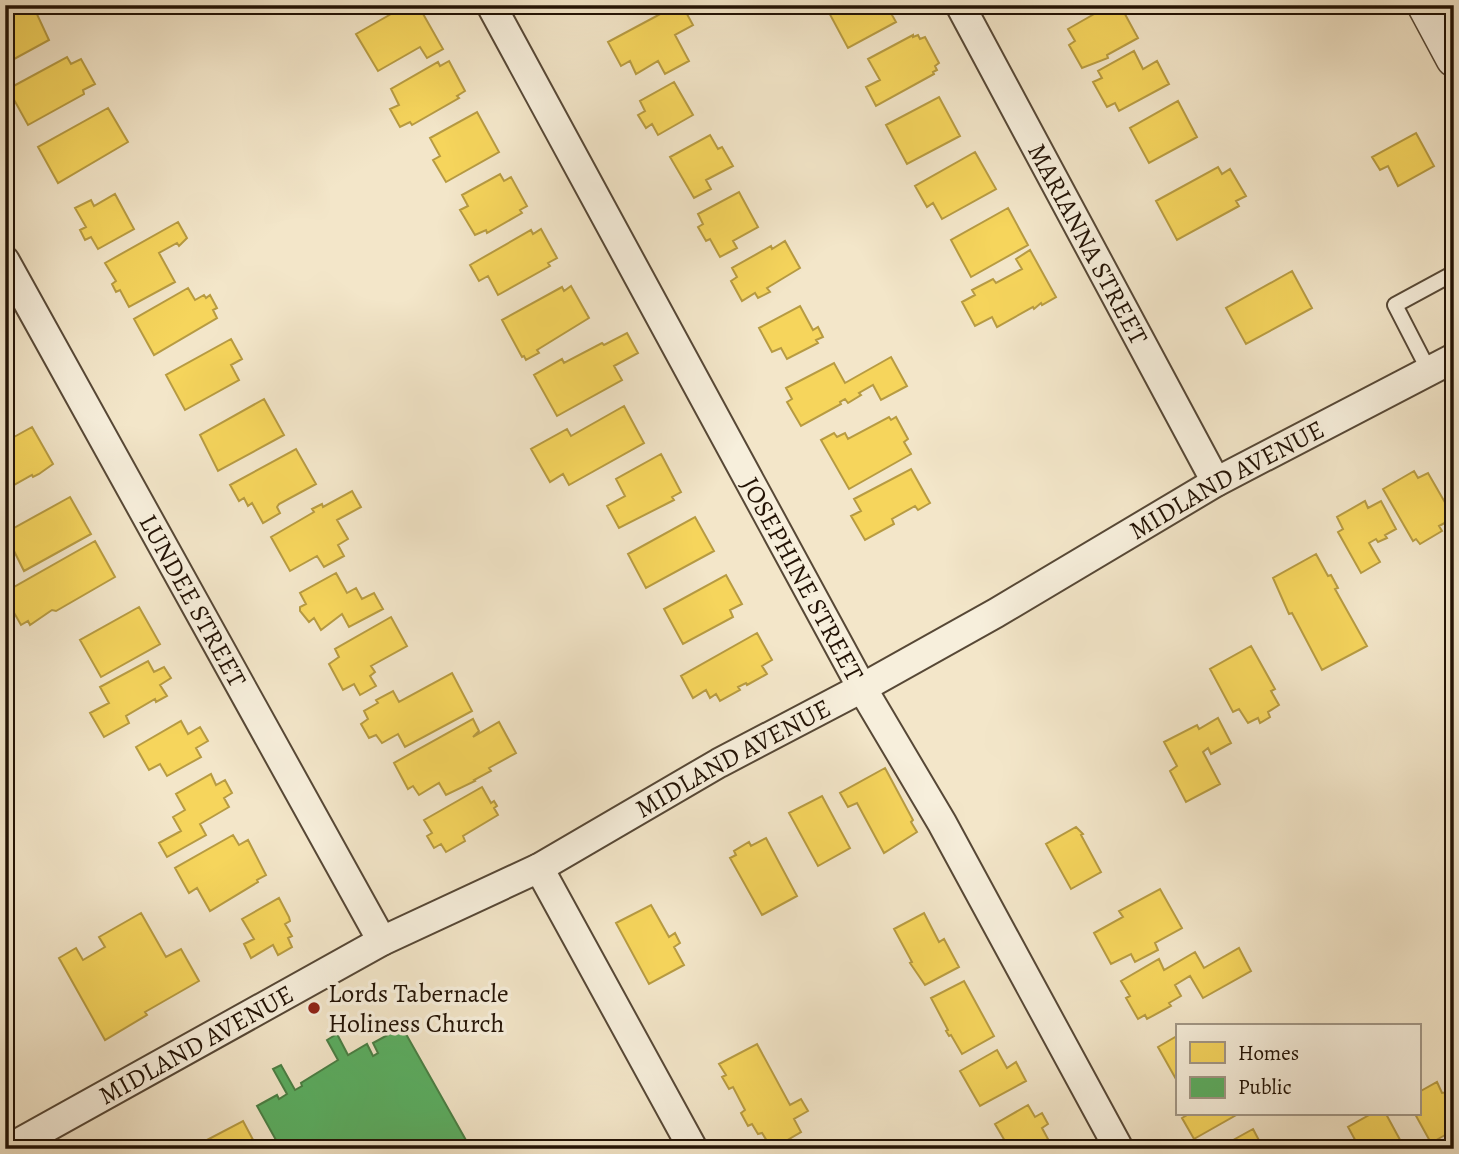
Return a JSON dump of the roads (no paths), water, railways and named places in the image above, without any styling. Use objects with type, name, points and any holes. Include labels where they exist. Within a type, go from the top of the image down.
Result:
[{"type":"street","name":"JOSEPHINE STREET","points":[[491,5],[862,688],[942,823],[1119,1149]]},
{"type":"street","name":"MARIANNA STREET","points":[[960,5],[1216,482]]},
{"type":"street","points":[[1425,5],[1454,59]]},
{"type":"street","name":"LUNDEE STREET","points":[[5,261],[382,941]]},
{"type":"street","name":"MIDLAND AVENUE","points":[[9,1149],[382,941],[539,868],[719,762],[862,688],[996,613],[1216,482],[1441,364]]},
{"type":"street","points":[[539,868],[693,1149]]},
{"type":"lane","points":[[1441,364],[1395,305],[1454,273]]},
{"type":"place","name":"Lords Tabernacle Holiness Church","points":[[314,1008]]}]
